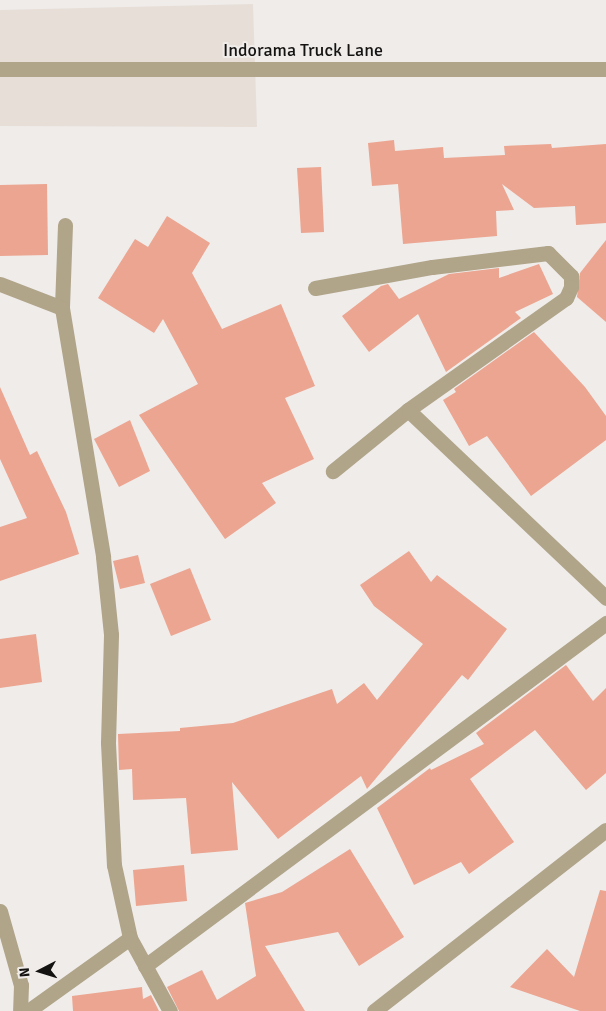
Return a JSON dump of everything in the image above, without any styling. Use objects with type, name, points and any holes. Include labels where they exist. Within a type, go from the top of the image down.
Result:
[{"type":"street","name":"Indorama Truck Lane","points":[[0,69],[606,69]]},
{"type":"street","points":[[65,225],[62,308],[103,558],[111,635],[108,743],[114,865],[130,938],[170,1011]]},
{"type":"street","points":[[315,288],[432,267],[548,253],[564,266],[571,276],[571,287],[566,298],[408,410],[333,471]]},
{"type":"street","points":[[0,284],[62,308]]},
{"type":"street","points":[[408,410],[606,598]]},
{"type":"street","points":[[144,966],[606,623]]},
{"type":"street","points":[[374,1011],[606,830]]},
{"type":"street","points":[[0,912],[21,986],[20,1011]]},
{"type":"street","points":[[28,1011],[130,938]]},
{"type":"shaded area","points":[[253,4],[257,127],[0,126],[0,10]]},
{"type":"building","points":[[394,140],[395,151],[443,147],[444,158],[505,155],[504,146],[551,144],[552,148],[606,144],[606,223],[576,225],[575,206],[534,208],[502,184],[514,210],[496,211],[497,236],[403,244],[398,184],[372,186],[368,143]]},
{"type":"building","points":[[321,167],[324,232],[301,233],[297,168]]},
{"type":"building","points":[[47,184],[48,255],[0,256],[0,185]]},
{"type":"building","points":[[167,216],[210,243],[192,273],[222,329],[281,304],[315,386],[285,398],[314,459],[262,483],[276,503],[225,539],[139,415],[198,384],[163,319],[154,333],[98,298],[135,239],[148,247]]},
{"type":"building","points":[[606,240],[606,322],[577,297],[580,273]]},
{"type":"building","points":[[539,264],[553,294],[515,312],[521,318],[446,372],[418,314],[369,352],[342,316],[381,286],[388,284],[399,299],[449,274],[499,268],[499,278]]},
{"type":"building","points":[[534,332],[585,387],[606,416],[606,440],[531,496],[487,436],[469,446],[443,400],[456,392],[454,389]]},
{"type":"building","points":[[0,387],[30,455],[37,451],[66,512],[79,554],[0,581],[0,527],[27,518],[0,459]]},
{"type":"building","points":[[130,420],[150,471],[119,487],[94,439]]},
{"type":"building","points":[[409,551],[431,582],[437,575],[507,629],[468,680],[462,675],[367,789],[361,776],[278,839],[232,782],[238,850],[191,854],[186,798],[133,800],[132,769],[119,770],[118,734],[180,731],[180,728],[233,723],[332,689],[337,704],[364,683],[377,700],[423,644],[374,606],[360,585]]},
{"type":"building","points":[[138,555],[145,583],[120,589],[113,561]]},
{"type":"building","points":[[190,568],[211,620],[171,636],[150,584]]},
{"type":"building","points":[[36,634],[42,682],[0,688],[0,639]]},
{"type":"building","points":[[566,665],[593,701],[606,688],[606,773],[586,790],[535,730],[470,779],[514,842],[469,874],[461,862],[414,885],[377,808],[430,768],[431,770],[484,744],[476,733]]},
{"type":"building","points":[[350,849],[404,937],[359,966],[338,932],[265,946],[305,1011],[179,1011],[167,987],[202,970],[217,1000],[256,976],[245,903],[282,892]]},
{"type":"building","points":[[184,865],[187,901],[136,906],[133,870]]},
{"type":"building","points":[[600,890],[606,891],[606,1011],[580,1011],[510,987],[547,949],[574,977]]},
{"type":"building","points":[[142,987],[143,999],[151,995],[159,1011],[73,1011],[72,996]]}]
